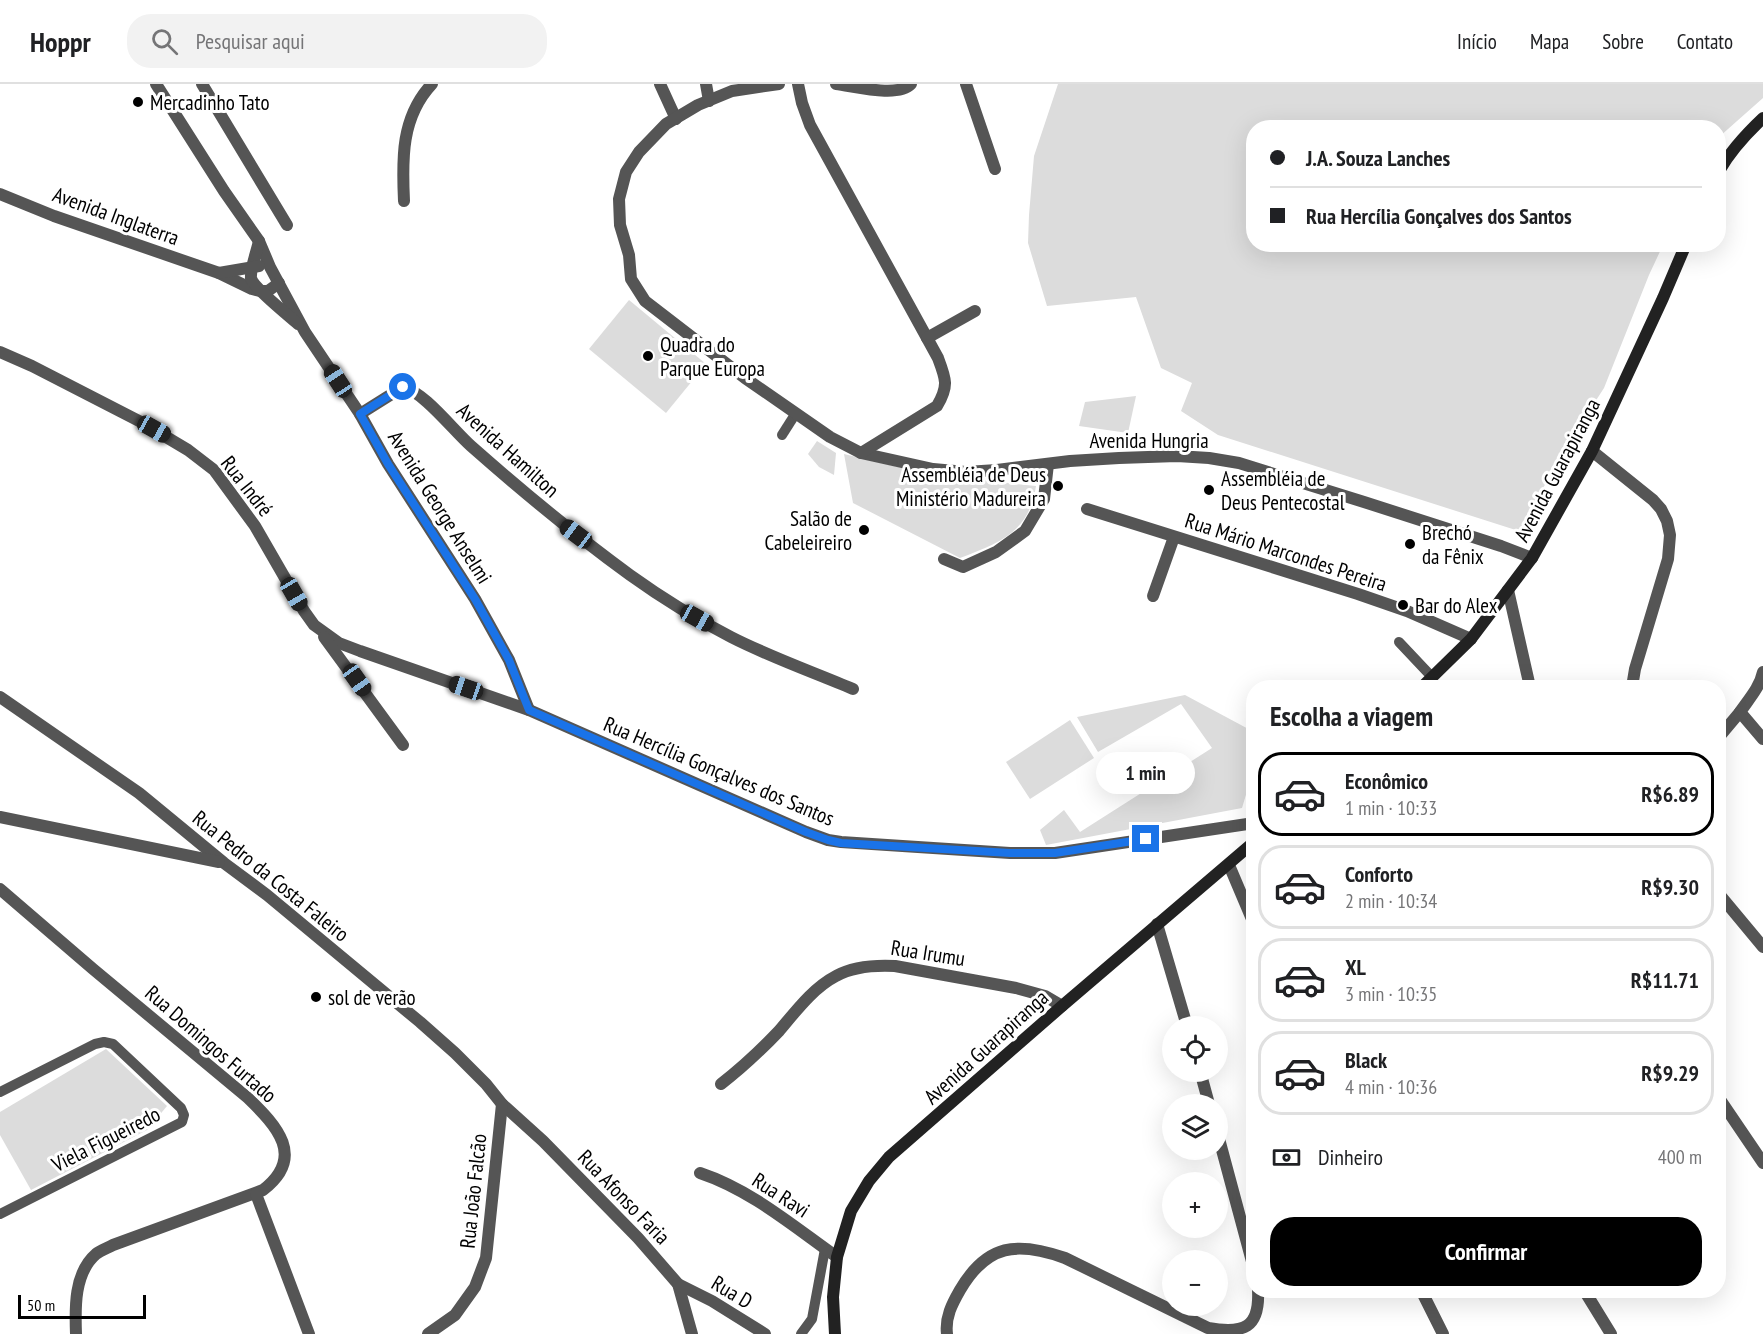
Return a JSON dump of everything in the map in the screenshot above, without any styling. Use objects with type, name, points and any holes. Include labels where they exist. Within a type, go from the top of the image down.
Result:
[{"type":"main road","points":[[1726,159],[1747,133],[1763,118]]},
{"type":"main road","name":"Avenida Guarapiranga","points":[[1429,680],[1470,639],[1532,558],[1592,451],[1683,252]]},
{"type":"main road","name":"Avenida Guarapiranga","points":[[835,1334],[832,1297],[837,1257],[851,1211],[869,1181],[889,1158],[1062,1006],[1246,849]]},
{"type":"street","name":"Avenida George Anselmi","points":[[156,84],[224,191],[259,241],[270,267],[305,332],[360,414],[388,464],[475,599],[509,660],[529,710]]},
{"type":"street","points":[[202,84],[287,225]]},
{"type":"street","points":[[404,201],[402,167],[404,142],[410,118],[432,84]]},
{"type":"street","points":[[660,84],[676,119]]},
{"type":"street","points":[[706,84],[710,100]]},
{"type":"street","name":"Avenida Hungria","points":[[778,84],[732,91],[666,124],[639,152],[626,172],[619,198],[620,225],[629,255],[631,279],[645,302],[737,372],[830,437],[861,453],[933,469],[966,472],[1119,458],[1177,456],[1209,458],[1239,464],[1532,558]]},
{"type":"street","points":[[798,84],[810,125],[938,358],[944,374],[946,387],[937,406],[861,453]]},
{"type":"street","points":[[836,84],[897,91],[909,86]]},
{"type":"street","points":[[966,84],[995,169]]},
{"type":"street","name":"Avenida Inglaterra","points":[[0,194],[54,216],[219,273],[261,291]]},
{"type":"street","points":[[259,241],[252,280],[261,291],[268,291],[279,283]]},
{"type":"street","name":"Avenida Inglaterra","points":[[219,273],[253,267],[270,267]]},
{"type":"street","name":"Avenida George Anselmi","points":[[261,291],[305,332]]},
{"type":"street","points":[[927,338],[975,311]]},
{"type":"street","name":"Rua Indré","points":[[0,352],[64,382],[166,436],[189,450],[214,470],[255,526],[304,611]]},
{"type":"street","name":"Avenida Hamilton","points":[[360,414],[403,387],[410,388],[470,444],[558,520],[679,608],[732,637],[853,689]]},
{"type":"street","points":[[1592,451],[1653,500],[1661,509],[1670,535],[1668,559],[1633,680]]},
{"type":"street","points":[[944,559],[963,567],[996,552],[1026,531],[1044,500],[1048,464]]},
{"type":"street","name":"Rua Mário Marcondes Pereira","points":[[1087,509],[1407,611],[1470,639]]},
{"type":"street","points":[[1153,596],[1174,537]]},
{"type":"street","points":[[1508,590],[1528,680]]},
{"type":"street","name":"Rua Hercília Gonçalves dos Santos","points":[[304,611],[314,625],[339,643],[529,710],[806,832],[841,843],[1010,853],[1055,853],[1246,824]]},
{"type":"street","points":[[314,625],[403,745]]},
{"type":"street","points":[[1726,729],[1758,686],[1763,672]]},
{"type":"street","name":"Rua Pedro da Costa Faleiro","points":[[0,697],[139,793],[267,896],[420,1022],[486,1084],[502,1104]]},
{"type":"street","points":[[1740,712],[1763,739]]},
{"type":"street","points":[[0,817],[224,863]]},
{"type":"street","points":[[1229,865],[1246,905]]},
{"type":"street","name":"Rua Domingos Furtado","points":[[0,889],[265,1114],[281,1136],[286,1150],[283,1166],[272,1183],[256,1194],[113,1245],[97,1254],[84,1268],[78,1288],[75,1310],[76,1334]]},
{"type":"street","points":[[1726,902],[1763,947]]},
{"type":"street","points":[[1157,924],[1184,1016]]},
{"type":"street","name":"Rua Irumu","points":[[721,1084],[748,1063],[811,995],[836,976],[860,967],[895,966],[1016,988],[1045,996],[1062,1006]]},
{"type":"street","name":"Rua Afonso Faria","points":[[502,1104],[543,1141],[631,1231],[678,1284],[692,1334]]},
{"type":"street","name":"Rua João Falcão","points":[[428,1334],[454,1315],[475,1287],[486,1258],[502,1104]]},
{"type":"street","points":[[1726,1108],[1763,1163]]},
{"type":"street","points":[[1225,1160],[1246,1239]]},
{"type":"street","name":"Rua Ravi","points":[[700,1173],[727,1184],[759,1202],[837,1257]]},
{"type":"street","points":[[256,1194],[309,1334]]},
{"type":"street","points":[[947,1334],[949,1309],[967,1279],[982,1261],[1000,1251],[1019,1248],[1040,1249],[1065,1258],[1208,1328],[1226,1333],[1242,1331],[1252,1323],[1259,1306],[1258,1298]]},
{"type":"street","name":"Rua D","points":[[678,1284],[712,1301],[765,1334]]},
{"type":"street","points":[[1425,1298],[1443,1334]]},
{"type":"street","points":[[1589,1298],[1611,1334]]},
{"type":"lane","points":[[782,435],[796,413]]},
{"type":"lane","points":[[1399,642],[1432,677]]},
{"type":"lane","name":"Viela Figueiredo","points":[[0,1092],[95,1044],[104,1042],[114,1044],[182,1108],[184,1115],[182,1122],[0,1214]]},
{"type":"lane","points":[[801,1334],[812,1319],[825,1249]]},
{"type":"shaded area","points":[[1058,84],[1763,84],[1763,98],[1726,131],[1726,120],[1246,120],[1246,252],[1660,252],[1604,388],[1571,439],[1534,504],[1522,532],[1218,435],[1181,411],[1192,383],[1161,368],[1136,297],[1047,306],[1028,243],[1034,156]]},
{"type":"shaded area","name":"Quadra do Parque Europa","points":[[629,300],[706,364],[666,413],[589,349]]},
{"type":"shaded area","points":[[1136,396],[1128,433],[1079,426],[1085,402]]},
{"type":"shaded area","points":[[817,441],[836,453],[834,475],[819,467],[808,454]]},
{"type":"shaded area","points":[[844,454],[932,475],[1036,486],[1027,515],[1010,534],[960,558],[853,503]]},
{"type":"shaded area","points":[[1185,695],[1246,728],[1246,795],[1242,808],[1046,845],[1040,830],[1064,810],[1080,832],[1212,748],[1181,704],[1098,752],[1077,717]]},
{"type":"shaded area","points":[[1070,720],[1094,758],[1030,799],[1006,762]]},
{"type":"shaded area","points":[[106,1049],[167,1106],[147,1130],[31,1190],[0,1135],[0,1112]]},
{"type":"place","name":"Mercadinho Tato","points":[[138,102]]},
{"type":"place","name":"Quadra do Parque Europa","points":[[648,356]]},
{"type":"place","name":"Assembléia de Deus Ministério Madureira","points":[[1058,486]]},
{"type":"place","name":"Assembléia de Deus Pentecostal","points":[[1209,490]]},
{"type":"place","name":"Salão de Cabeleireiro","points":[[864,530]]},
{"type":"place","name":"Brechó da Fênix","points":[[1410,544]]},
{"type":"place","name":"Bar do Alex","points":[[1403,605]]},
{"type":"place","name":"sol de verão","points":[[316,997]]},
{"type":"route","points":[[403,387],[360,414],[388,464],[475,599],[509,660],[529,710],[806,832],[841,843],[1010,853],[1055,853],[1146,839]]}]
